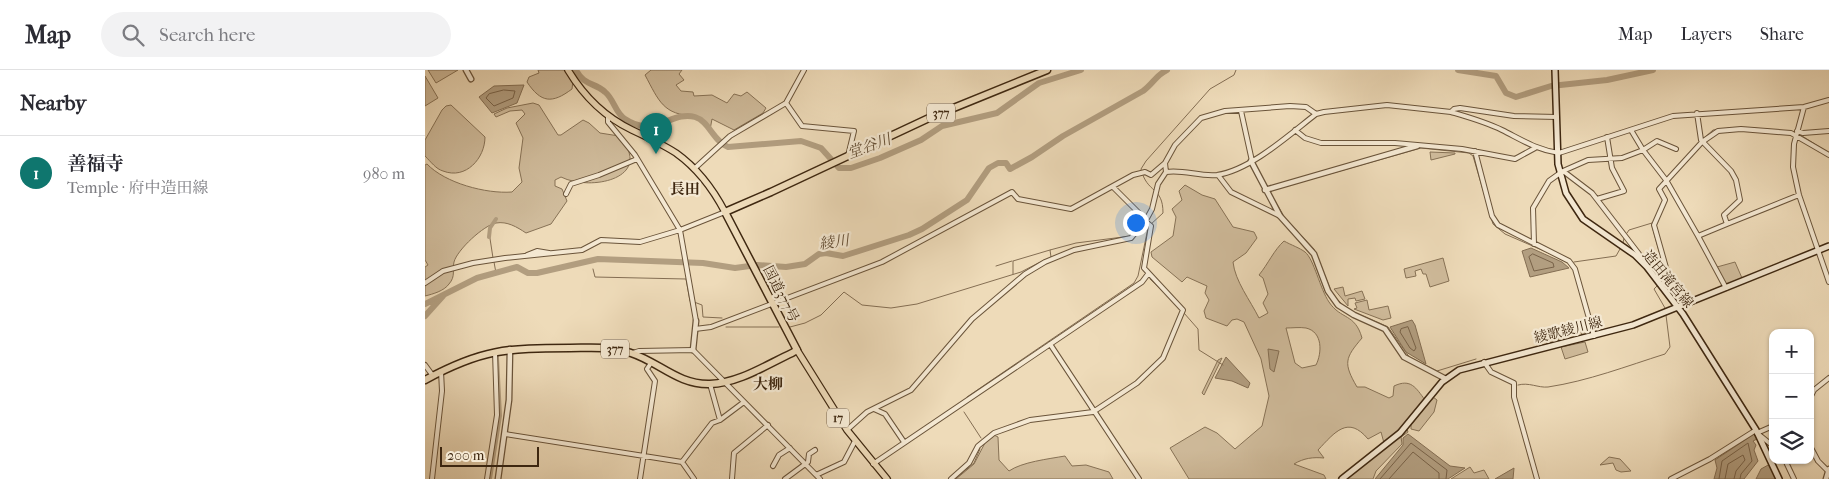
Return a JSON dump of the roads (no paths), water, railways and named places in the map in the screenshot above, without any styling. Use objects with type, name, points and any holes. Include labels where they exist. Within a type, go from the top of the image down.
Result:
[{"type":"highway","name":"377","points":[[725,212],[951,108],[1047,70]]},
{"type":"highway","name":"国道377号","points":[[725,212],[797,350]]},
{"type":"highway","name":"377","points":[[425,380],[460,361],[496,351],[510,349],[601,348],[633,353],[681,379],[710,384],[738,378],[797,350]]},
{"type":"main road","points":[[568,70],[584,92],[608,116],[669,149],[695,170],[725,212]]},
{"type":"main road","name":"造田滝宮線","points":[[1555,70],[1557,153],[1566,193],[1583,219],[1641,260],[1679,307],[1699,336],[1757,432],[1779,479]]},
{"type":"main road","name":"綾歌綾川線","points":[[1342,479],[1400,433],[1445,379],[1466,367],[1594,336],[1679,307],[1829,246]]},
{"type":"main road","name":"17","points":[[797,350],[847,430],[887,479]]},
{"type":"street","points":[[466,70],[471,79]]},
{"type":"street","points":[[695,170],[725,141],[785,103],[805,70]]},
{"type":"street","points":[[951,479],[969,463],[978,446],[994,433],[1030,420],[1096,412],[1137,383],[1161,361],[1183,310],[1148,274],[1143,266],[1148,223],[1160,179],[1167,172],[1218,175],[1252,161],[1316,114],[1369,106],[1387,105],[1451,112],[1500,129],[1535,148],[1557,153],[1673,116],[1697,112],[1804,107],[1829,100]]},
{"type":"street","points":[[785,103],[802,126],[854,131],[848,156]]},
{"type":"street","points":[[695,329],[711,327],[882,262],[1012,192],[1018,199],[1071,209],[1143,172],[1151,175],[1165,163],[1175,145],[1197,120],[1217,112],[1298,106],[1311,109],[1316,114]]},
{"type":"street","points":[[1804,107],[1796,132],[1792,154],[1799,195],[1829,282]]},
{"type":"street","points":[[1451,112],[1454,109],[1461,108],[1514,116],[1557,117]]},
{"type":"street","points":[[1241,111],[1252,161],[1265,190],[1280,216],[1314,254],[1328,291],[1338,305],[1354,315],[1385,329],[1404,357],[1445,379]]},
{"type":"street","points":[[1697,112],[1702,142],[1727,166],[1736,180],[1740,200],[1724,215],[1727,224]]},
{"type":"street","points":[[608,116],[608,122],[637,159],[680,230],[695,308],[696,321],[693,350]]},
{"type":"street","points":[[1662,286],[1667,271],[1654,225],[1665,200],[1659,189],[1702,142],[1712,133],[1728,129],[1767,130],[1803,134],[1829,131]]},
{"type":"street","points":[[1295,130],[1305,138],[1321,143],[1395,143],[1475,151],[1515,159],[1535,148]]},
{"type":"street","points":[[1631,130],[1643,150],[1667,180],[1726,288]]},
{"type":"street","points":[[1796,132],[1829,155]]},
{"type":"street","points":[[1597,199],[1624,191],[1616,177],[1610,159],[1607,137]]},
{"type":"street","points":[[1534,244],[1533,208],[1549,181],[1561,172],[1588,160],[1621,158],[1643,150],[1657,141],[1677,149]]},
{"type":"street","points":[[1265,190],[1417,146]]},
{"type":"street","points":[[1475,151],[1492,216],[1498,226],[1565,258],[1573,265],[1594,336]]},
{"type":"street","points":[[566,194],[571,184],[599,175],[637,159]]},
{"type":"street","points":[[1165,163],[1167,172]]},
{"type":"street","points":[[1561,172],[1597,199],[1639,254],[1641,260]]},
{"type":"street","points":[[1218,175],[1231,192],[1280,216]]},
{"type":"street","points":[[1113,187],[1148,223]]},
{"type":"street","points":[[1698,236],[1799,195]]},
{"type":"street","points":[[425,283],[443,271],[493,260],[526,256],[537,250],[551,254],[582,250],[601,240],[640,242],[680,230],[725,212]]},
{"type":"street","points":[[847,430],[867,412],[911,390],[972,319],[1025,274],[1045,262],[1074,250],[1126,240],[1148,223]]},
{"type":"street","points":[[1657,278],[1667,271]]},
{"type":"street","points":[[873,464],[1141,282],[1148,274]]},
{"type":"street","points":[[1050,344],[1139,479]]},
{"type":"street","points":[[497,479],[509,400],[510,349]]},
{"type":"street","points":[[633,353],[642,350],[693,350],[820,479]]},
{"type":"street","points":[[487,479],[497,415],[496,351]]},
{"type":"street","points":[[1484,362],[1491,372],[1514,383],[1514,397],[1537,479]]},
{"type":"street","points":[[640,479],[655,382],[647,369],[651,363]]},
{"type":"street","points":[[425,365],[433,376]]},
{"type":"street","points":[[431,479],[442,391],[441,371]]},
{"type":"street","points":[[1814,390],[1829,378]]},
{"type":"street","points":[[1824,382],[1829,385]]},
{"type":"street","points":[[710,384],[720,420]]},
{"type":"street","points":[[682,462],[712,423],[720,420],[744,402]]},
{"type":"street","points":[[874,409],[885,414],[904,442]]},
{"type":"street","points":[[732,479],[734,453],[768,425]]},
{"type":"street","points":[[1671,479],[1757,432],[1769,428]]},
{"type":"street","points":[[1757,432],[1769,442]]},
{"type":"street","points":[[505,434],[682,462],[694,479]]},
{"type":"street","points":[[816,475],[843,462],[855,441]]},
{"type":"street","points":[[773,466],[779,455],[790,448]]},
{"type":"street","points":[[785,479],[805,464],[809,459],[809,454],[815,450]]},
{"type":"street","points":[[1814,454],[1818,461],[1828,470],[1826,479]]},
{"type":"street","points":[[1787,464],[1794,479]]},
{"type":"water","points":[[524,85],[517,103],[492,113],[479,97],[494,86]]},
{"type":"water","points":[[1531,248],[1562,262],[1569,268],[1530,277],[1522,251]]},
{"type":"water","points":[[1412,320],[1426,364],[1406,352],[1390,327]]},
{"type":"water","points":[[1268,349],[1279,351],[1274,372],[1270,369]]},
{"type":"water","points":[[1226,357],[1250,383],[1248,388],[1232,381],[1215,378]]},
{"type":"water","points":[[1408,434],[1450,466],[1465,468],[1448,479],[1375,479],[1403,445],[1403,438]]},
{"type":"water","points":[[1754,434],[1757,439],[1753,441],[1756,445],[1754,450],[1758,461],[1744,479],[1714,479],[1717,468],[1715,460]]},
{"type":"water","points":[[1770,464],[1776,479],[1756,479],[1761,469]]},
{"type":"water","points":[[1514,468],[1513,479],[1495,479]]},
{"type":"waterway","name":"堂谷川","points":[[576,70],[582,79],[608,95],[622,116],[635,124],[654,125],[678,117],[695,117],[700,119],[718,140],[728,147],[801,141],[821,148],[839,168],[851,168],[880,158],[921,140],[942,126],[997,113],[1039,83],[1081,70]]},
{"type":"waterway","name":"綾川","points":[[425,304],[477,278],[517,267],[528,273],[537,273],[598,259],[703,263],[735,268],[757,265],[786,267],[805,264],[819,254],[826,253],[843,256],[922,229],[967,200],[989,168],[998,163],[1006,163],[1010,169],[1032,157],[1063,136],[1143,91],[1160,74],[1167,70]]},
{"type":"waterway","points":[[1150,225],[1163,213],[1162,204],[1158,194],[1147,183],[1141,169],[1210,89],[1234,75],[1236,70]]},
{"type":"waterway","name":"綾川","points":[[1458,70],[1496,76],[1506,93],[1516,97],[1551,86],[1607,80],[1653,70]]},
{"type":"waterway","points":[[1703,139],[1713,130],[1731,128]]},
{"type":"waterway","points":[[1753,128],[1789,131]]},
{"type":"waterway","points":[[1799,134],[1829,153]]},
{"type":"waterway","points":[[1270,193],[1273,190],[1421,148],[1469,153],[1473,156],[1493,224],[1505,234],[1551,254]]},
{"type":"waterway","points":[[1667,177],[1673,171]]},
{"type":"waterway","points":[[1272,196],[1285,218],[1314,249],[1332,293]]},
{"type":"waterway","points":[[489,237],[490,228],[496,219]]},
{"type":"waterway","points":[[1627,233],[1629,230],[1652,223]]},
{"type":"waterway","points":[[1652,226],[1664,269]]},
{"type":"waterway","points":[[967,397],[1134,283],[1138,276],[1148,228]]},
{"type":"waterway","points":[[1137,234],[1147,230]]},
{"type":"waterway","points":[[489,232],[493,258]]},
{"type":"waterway","points":[[1048,259],[1051,257],[1050,250],[1076,243],[1131,236]]},
{"type":"waterway","points":[[1623,243],[1624,238]]},
{"type":"waterway","points":[[1574,262],[1616,256],[1620,249]]},
{"type":"waterway","points":[[1013,274],[1013,261],[1050,250]]},
{"type":"waterway","points":[[790,327],[805,323],[821,315],[844,292],[862,305],[891,308],[917,304],[1021,272],[1044,260]]},
{"type":"waterway","points":[[996,266],[1012,261]]},
{"type":"waterway","points":[[494,262],[496,273]]},
{"type":"waterway","points":[[593,269],[595,277],[686,279],[690,301]]},
{"type":"waterway","points":[[1150,279],[1171,299]]},
{"type":"waterway","points":[[1658,285],[1654,289],[1665,308]]},
{"type":"waterway","points":[[425,316],[443,296]]},
{"type":"waterway","points":[[1335,297],[1344,306]]},
{"type":"waterway","points":[[694,302],[702,305],[703,317],[722,318]]},
{"type":"waterway","points":[[1349,310],[1388,327],[1410,358]]},
{"type":"waterway","points":[[1184,313],[1198,329],[1199,350],[1223,365]]},
{"type":"waterway","points":[[1518,385],[1526,384],[1548,387],[1578,381],[1665,354],[1670,347],[1666,315]]},
{"type":"waterway","points":[[726,327],[779,327]]},
{"type":"waterway","points":[[490,479],[500,416],[497,357]]},
{"type":"waterway","points":[[1423,364],[1437,371],[1476,359]]},
{"type":"waterway","points":[[964,412],[981,438]]},
{"type":"waterway","points":[[955,479],[974,463],[980,449]]},
{"type":"place","name":"善福寺","points":[[656,154]]},
{"type":"district","name":"長田","points":[[685,189]]},
{"type":"district","name":"大柳","points":[[768,384]]}]
